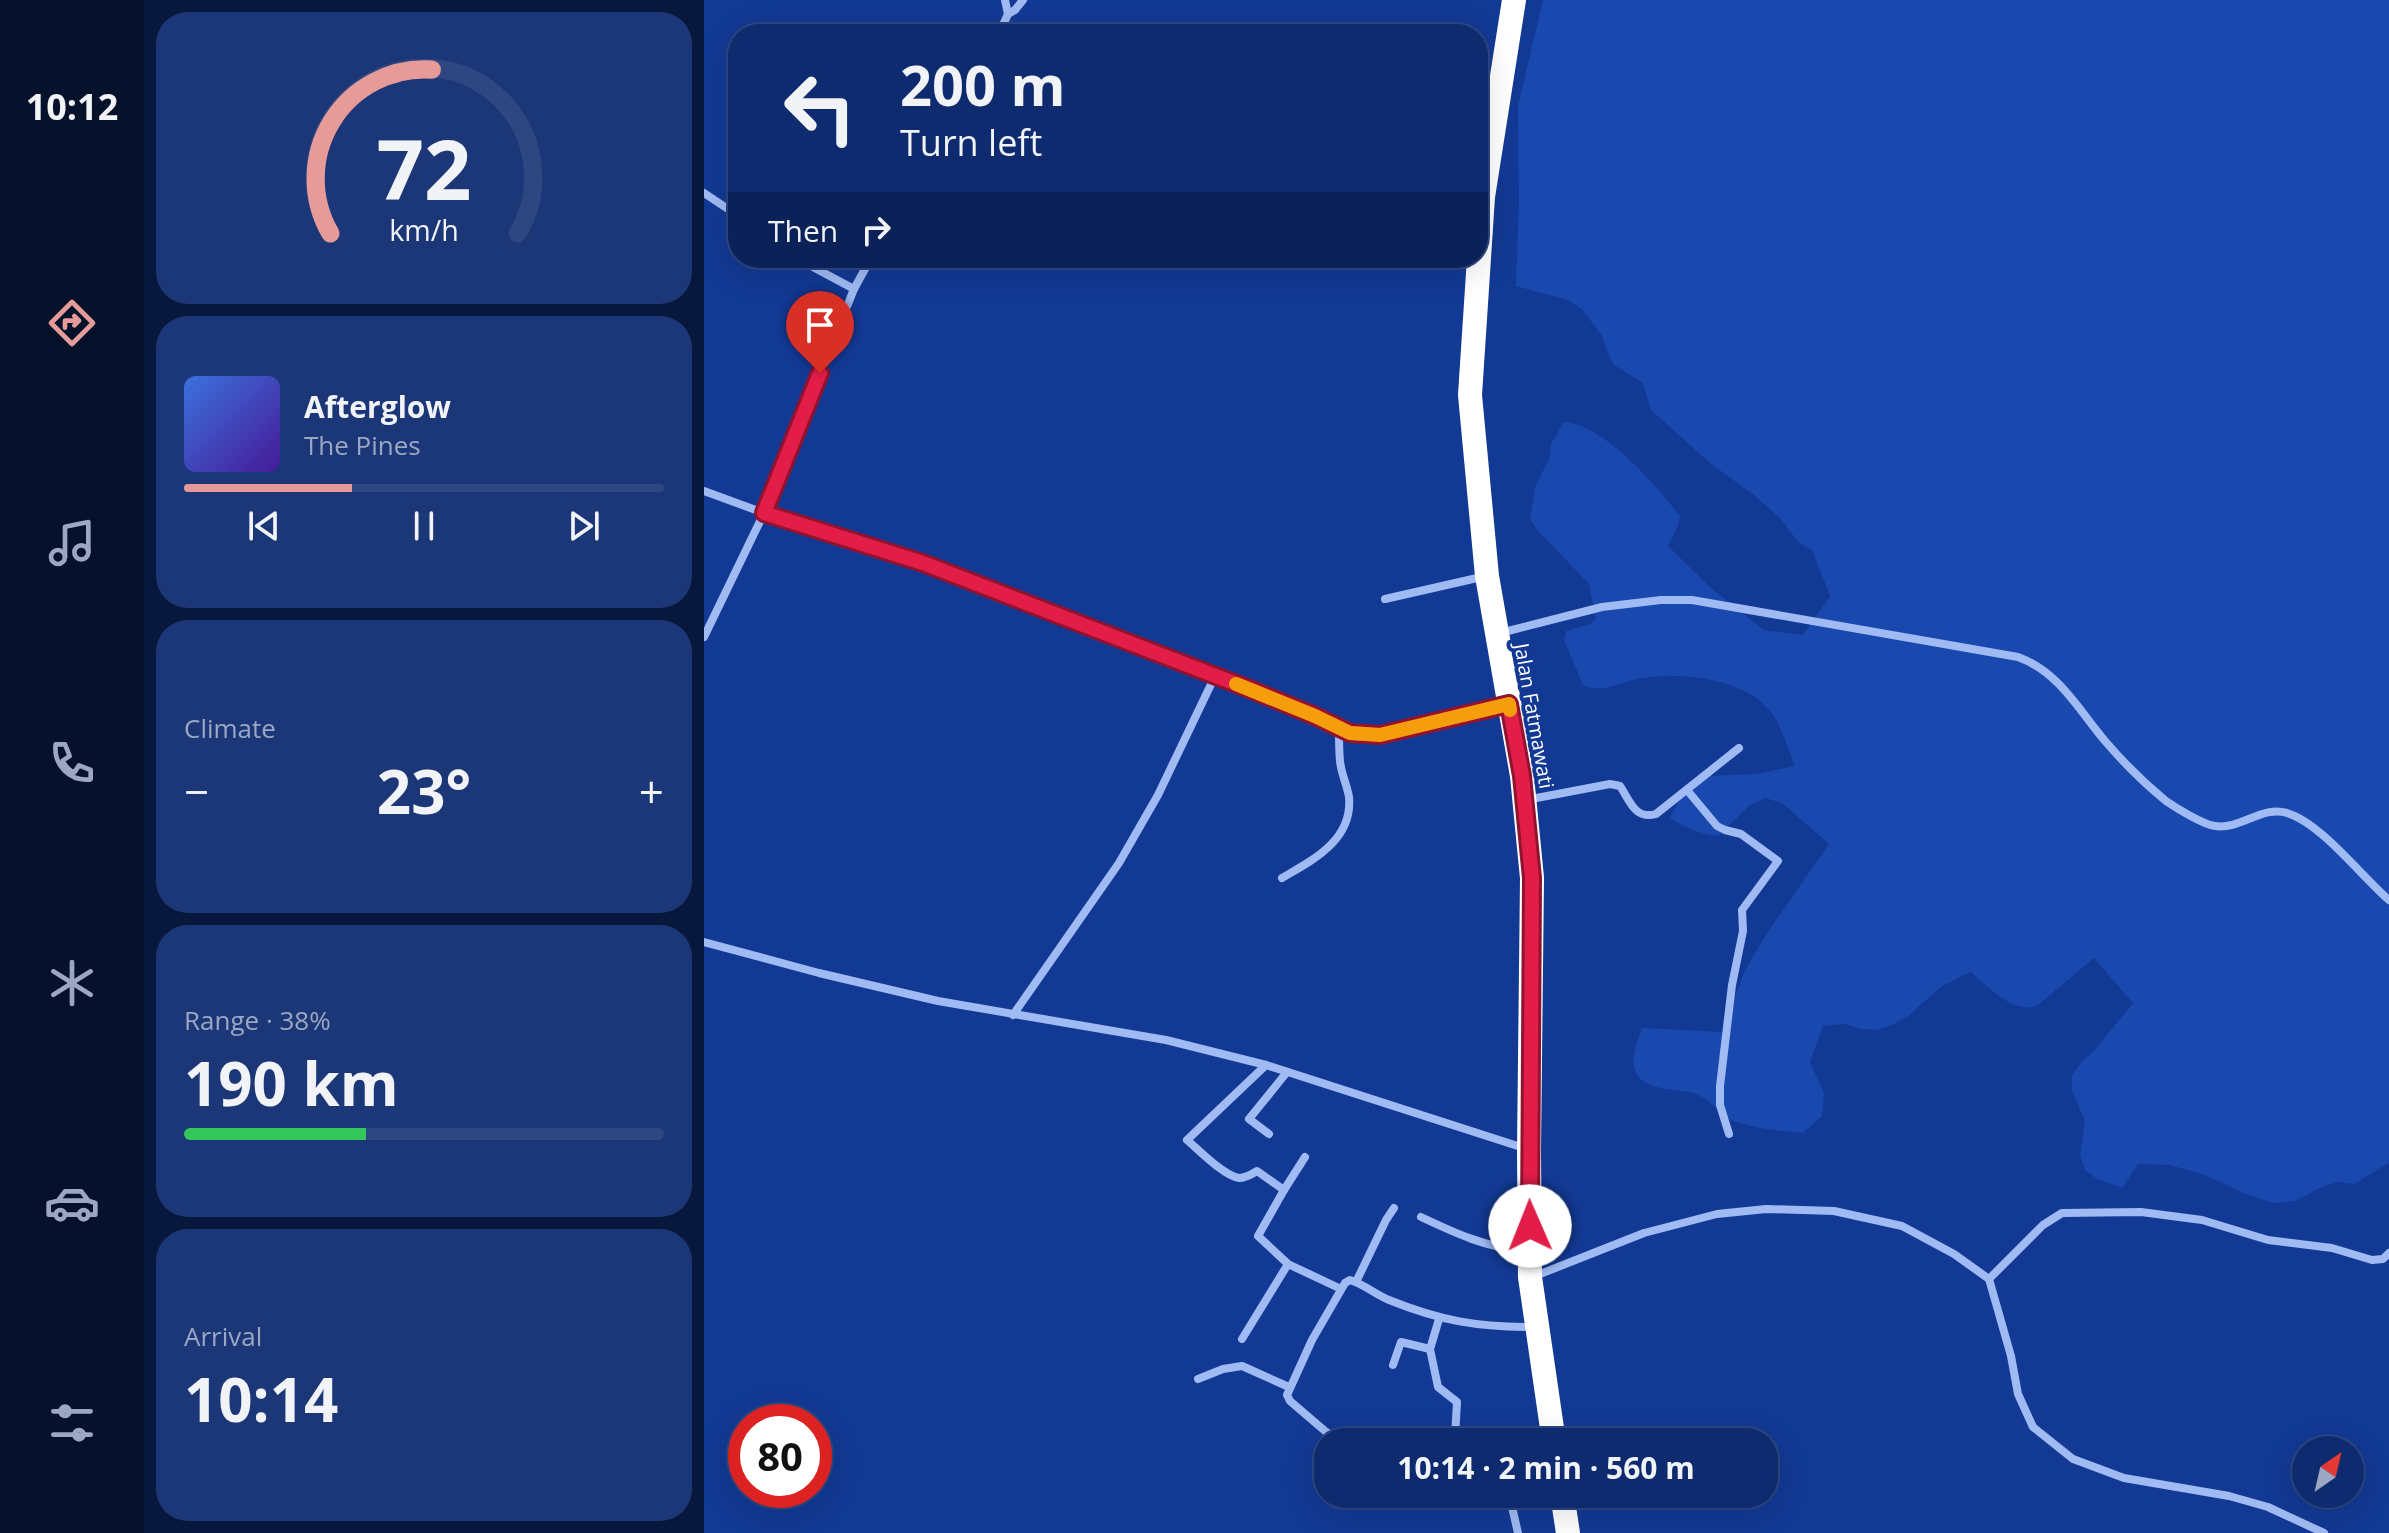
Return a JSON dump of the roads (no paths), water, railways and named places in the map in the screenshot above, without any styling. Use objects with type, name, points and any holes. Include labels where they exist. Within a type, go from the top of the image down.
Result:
[{"type":"highway","name":"Jalan Fatmawati","points":[[1488,165],[1514,0]]},
{"type":"highway","name":"Jalan Fatmawati","points":[[1478,268],[1470,395],[1487,576],[1525,800],[1532,878],[1530,1277],[1552,1428]]},
{"type":"highway","points":[[1564,1508],[1568,1533]]},
{"type":"street","points":[[1005,0],[1008,14]]},
{"type":"street","points":[[1004,24],[1008,14],[1023,0]]},
{"type":"street","points":[[704,193],[728,209]]},
{"type":"street","points":[[815,268],[854,289]]},
{"type":"street","points":[[704,637],[764,513],[854,289],[866,268]]},
{"type":"street","points":[[704,491],[923,563],[1215,676],[1350,733],[1380,735],[1509,704]]},
{"type":"street","points":[[1385,599],[1487,576]]},
{"type":"street","points":[[1496,635],[1602,607],[1661,600],[1692,600],[2018,657],[2035,663],[2055,679],[2106,742],[2169,802],[2215,826],[2270,812],[2287,813],[2322,834],[2389,900]]},
{"type":"street","points":[[1013,1015],[1119,863],[1158,795],[1215,676]]},
{"type":"street","points":[[1282,878],[1335,842],[1347,817],[1349,794],[1340,761],[1339,730]]},
{"type":"street","points":[[1525,800],[1610,784],[1620,786],[1632,807],[1648,816],[1656,814],[1739,748]]},
{"type":"street","points":[[1687,790],[1717,826],[1741,834],[1778,861],[1742,910],[1743,931],[1732,985],[1720,1086],[1720,1105],[1729,1134]]},
{"type":"street","points":[[704,942],[938,1001],[1166,1040],[1266,1065],[1529,1150]]},
{"type":"street","points":[[1266,1065],[1187,1140],[1229,1174],[1239,1178],[1257,1171],[1284,1190]]},
{"type":"street","points":[[1269,1134],[1249,1119],[1287,1072]]},
{"type":"street","points":[[1305,1157],[1258,1236],[1288,1264],[1341,1289]]},
{"type":"street","points":[[1356,1282],[1394,1208]]},
{"type":"street","points":[[1530,1277],[1644,1233],[1717,1214],[1766,1209],[1834,1211],[1902,1226],[1954,1254],[1989,1279],[2018,1394],[2033,1427],[2073,1459],[2124,1478],[2229,1496],[2268,1507],[2324,1533]]},
{"type":"street","points":[[1989,1279],[2043,1225],[2062,1213],[2156,1214],[2202,1220],[2268,1240],[2332,1248],[2372,1260],[2383,1259],[2389,1253]]},
{"type":"street","points":[[1421,1217],[1487,1245],[1530,1251]]},
{"type":"street","points":[[1242,1339],[1288,1264]]},
{"type":"street","points":[[1322,1428],[1287,1395],[1341,1289],[1350,1280],[1386,1299],[1439,1319],[1493,1327],[1537,1327]]},
{"type":"street","points":[[1439,1319],[1430,1349],[1438,1387],[1457,1402],[1456,1428]]},
{"type":"street","points":[[1393,1365],[1401,1342],[1430,1349]]},
{"type":"street","points":[[1198,1379],[1223,1369],[1242,1366],[1289,1387]]},
{"type":"street","points":[[1512,1508],[1518,1533]]}]
